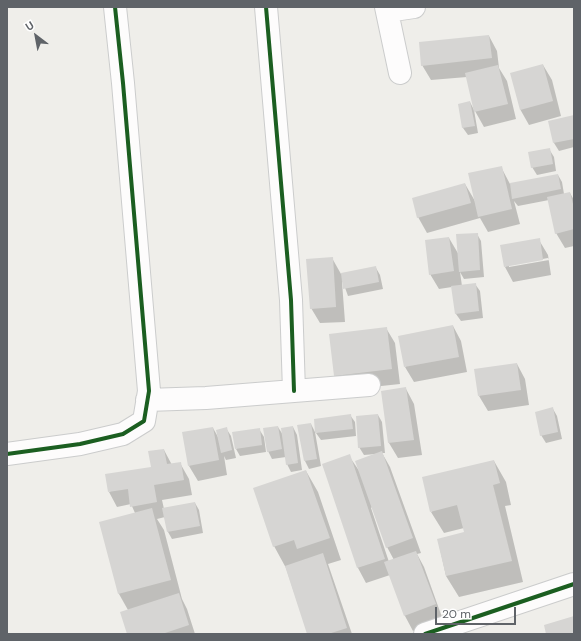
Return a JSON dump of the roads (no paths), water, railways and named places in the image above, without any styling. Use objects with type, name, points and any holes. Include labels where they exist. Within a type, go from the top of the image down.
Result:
[{"type":"street","points":[[7,454],[80,444],[123,434],[144,421],[149,390],[123,83],[115,7]]},
{"type":"street","points":[[266,7],[290,300],[294,391]]},
{"type":"street","points":[[400,73],[387,9],[414,7]]},
{"type":"street","points":[[147,400],[369,385]]},
{"type":"street","points":[[424,634],[574,584]]}]
